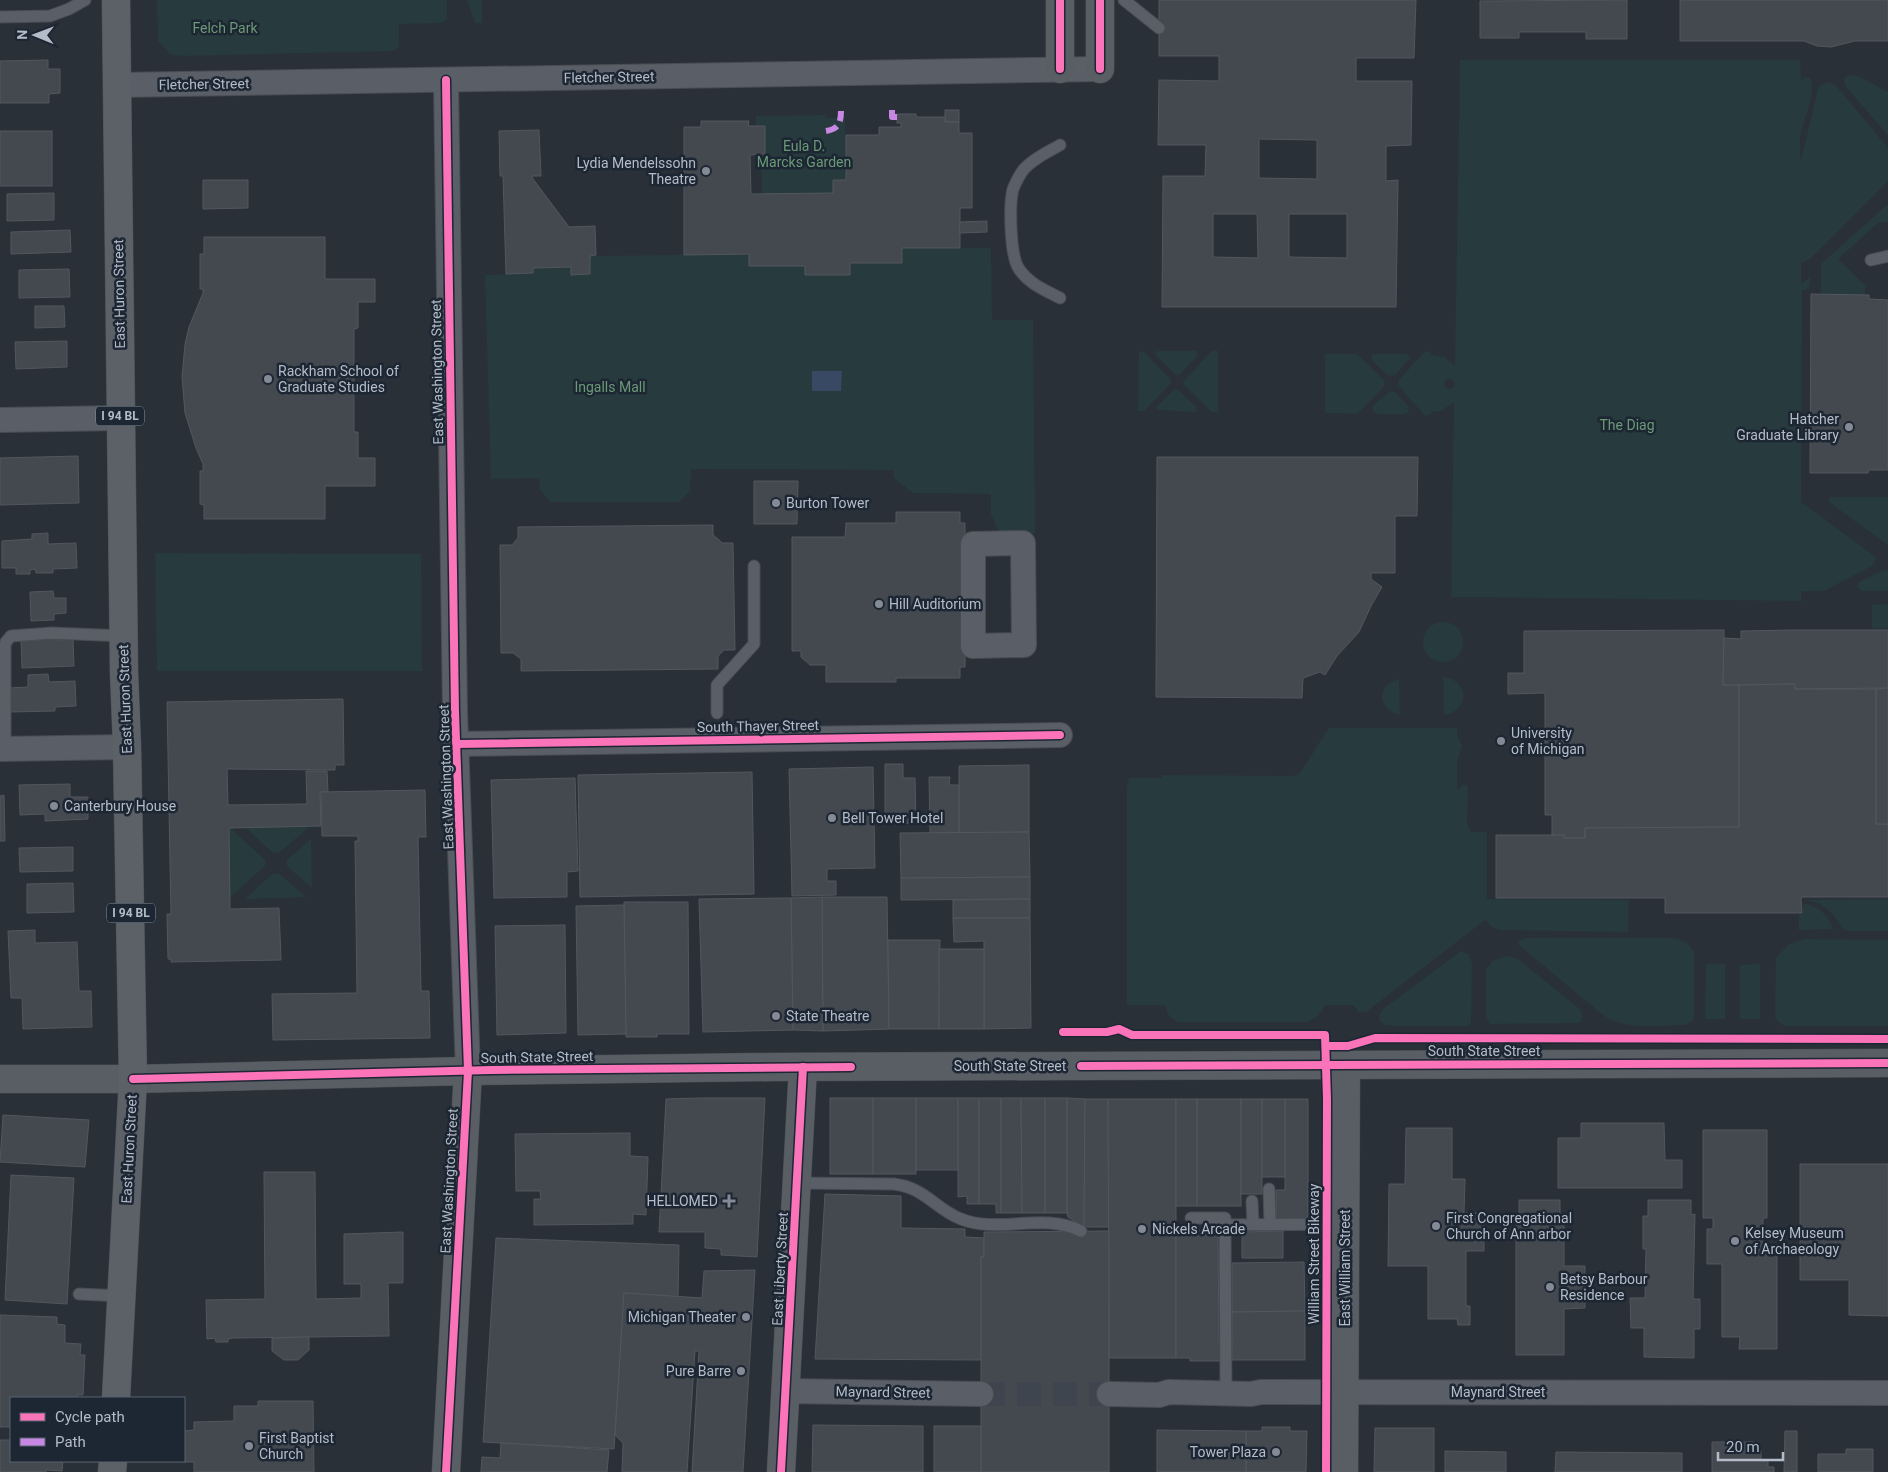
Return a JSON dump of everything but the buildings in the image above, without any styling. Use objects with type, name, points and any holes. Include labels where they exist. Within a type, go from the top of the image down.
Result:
[{"type":"main road","name":"East Huron Street","points":[[116,0],[120,418],[133,1079],[116,1397]]},
{"type":"main road","points":[[1060,0],[1060,69]]},
{"type":"main road","points":[[1100,0],[1100,68]]},
{"type":"main road","name":"South State Street","points":[[0,1079],[133,1079],[468,1071],[803,1067],[1888,1063]]},
{"type":"main road","name":"East William Street","points":[[1344,1472],[1346,1064]]},
{"type":"main road","name":"East Liberty Street","points":[[781,1472],[803,1067]]},
{"type":"main road","name":"East Washington Street","points":[[446,1472],[468,1071]]},
{"type":"street","name":"Fletcher Street","points":[[118,85],[1100,68]]},
{"type":"street","name":"East Washington Street","points":[[446,80],[457,744],[468,1071]]},
{"type":"street","points":[[0,420],[120,418]]},
{"type":"street","points":[[1024,543],[1024,646],[972,646],[972,544],[1024,543]]},
{"type":"street","name":"South Thayer Street","points":[[457,744],[1060,735]]},
{"type":"street","points":[[3,749],[127,747]]},
{"type":"street","name":"Maynard Street","points":[[786,1391],[981,1394]]},
{"type":"street","name":"Maynard Street","points":[[1109,1394],[1159,1395],[1169,1392],[1888,1393]]},
{"type":"lane","points":[[0,17],[50,16],[69,9],[85,0]]},
{"type":"lane","points":[[1124,0],[1159,28]]},
{"type":"lane","points":[[1060,145],[1034,160],[1024,169],[1013,190],[1011,202],[1013,256],[1018,268],[1034,285],[1060,298]]},
{"type":"lane","points":[[1871,260],[1888,256]]},
{"type":"lane","points":[[717,713],[717,685],[754,644],[754,566]]},
{"type":"lane","points":[[3,749],[5,646],[11,636],[52,633],[124,636]]},
{"type":"lane","points":[[796,1183],[894,1184],[908,1186],[961,1219],[979,1224],[1056,1222],[1081,1231]]},
{"type":"lane","points":[[1269,1189],[1270,1224]]},
{"type":"lane","points":[[1252,1201],[1253,1224]]},
{"type":"lane","points":[[1191,1218],[1225,1218],[1226,1393]]},
{"type":"lane","points":[[1225,1224],[1345,1224]]},
{"type":"lane","points":[[79,1294],[122,1296]]},
{"type":"green space","name":"Felch Park","points":[[157,0],[447,0],[447,19],[442,23],[399,24],[399,47],[393,51],[181,56],[170,54],[158,41]]},
{"type":"green space","points":[[467,0],[482,0],[482,23],[475,23]]},
{"type":"green space","name":"The Diag","points":[[1460,60],[1800,60],[1801,80],[1806,77],[1810,78],[1812,83],[1809,104],[1800,136],[1801,161],[1818,89],[1820,85],[1829,82],[1838,88],[1888,148],[1888,181],[1810,259],[1801,263],[1801,285],[1811,276],[1809,288],[1802,291],[1801,502],[1876,559],[1872,566],[1824,591],[1801,591],[1801,601],[1451,597],[1454,402],[1441,411],[1431,412],[1431,414],[1425,416],[1398,385],[1399,380],[1425,351],[1431,353],[1431,355],[1444,357],[1455,366]],"holes":[[[1449,378],[1455,382],[1454,387],[1451,389],[1446,388],[1444,385],[1445,380]]]},
{"type":"green space","points":[[1849,75],[1858,76],[1888,92],[1888,135],[1846,87],[1844,79]]},
{"type":"green space","name":"Eula D. Marcks Garden","points":[[825,115],[826,118],[845,118],[846,180],[833,180],[833,193],[762,194],[761,155],[765,154],[765,126],[756,126],[756,116]]},
{"type":"green space","points":[[1888,204],[1888,222],[1879,222],[1838,259],[1865,285],[1865,295],[1821,295],[1821,264]]},
{"type":"green space","name":"Ingalls Mall","points":[[902,248],[991,248],[992,320],[1033,320],[1035,533],[999,533],[991,514],[991,494],[913,493],[894,478],[894,470],[691,469],[690,491],[679,502],[551,502],[540,490],[539,478],[491,479],[485,275],[533,273],[533,268],[571,267],[571,275],[590,274],[590,256],[749,254],[749,266],[805,266],[805,275],[850,263],[902,263]]},
{"type":"green space","points":[[1139,351],[1144,352],[1170,379],[1171,383],[1144,411],[1138,411]]},
{"type":"green space","points":[[1158,351],[1196,351],[1198,355],[1180,374],[1176,375],[1155,354]]},
{"type":"green space","points":[[1212,351],[1218,351],[1218,412],[1212,412],[1183,382]]},
{"type":"green space","points":[[1325,354],[1357,354],[1384,380],[1383,388],[1357,414],[1325,413]]},
{"type":"green space","points":[[1407,354],[1410,358],[1395,375],[1390,376],[1372,360],[1372,355]]},
{"type":"green space","points":[[1177,389],[1197,408],[1196,412],[1157,410],[1157,407]]},
{"type":"green space","points":[[1390,391],[1395,392],[1409,407],[1408,412],[1405,414],[1378,414],[1373,411],[1373,406]]},
{"type":"green space","points":[[1831,497],[1888,497],[1888,545],[1829,502]]},
{"type":"green space","points":[[155,553],[421,554],[422,671],[157,671]]},
{"type":"green space","points":[[1888,570],[1888,591],[1861,591],[1857,586],[1859,582]]},
{"type":"green space","points":[[1888,604],[1888,628],[1872,628],[1872,605]]},
{"type":"green space","points":[[1443,622],[1457,628],[1463,642],[1457,656],[1443,662],[1429,656],[1423,642],[1429,628]]},
{"type":"green space","points":[[1443,677],[1452,679],[1458,684],[1462,689],[1463,696],[1459,708],[1444,715]]},
{"type":"green space","points":[[1399,679],[1400,715],[1387,708],[1382,697],[1386,686]]},
{"type":"green space","points":[[1329,728],[1457,728],[1457,736],[1462,745],[1457,762],[1457,791],[1463,785],[1466,785],[1468,788],[1467,824],[1471,832],[1487,832],[1487,899],[1629,900],[1628,932],[1500,930],[1492,927],[1485,920],[1366,1012],[1359,1012],[1353,1005],[1326,1005],[1318,1016],[1308,1022],[1179,1022],[1169,1016],[1165,1005],[1127,1005],[1127,787],[1129,778],[1162,778],[1162,775],[1294,776],[1300,773]]},
{"type":"green space","points":[[227,825],[265,860],[265,866],[228,899]]},
{"type":"green space","points":[[310,826],[280,852],[273,853],[245,827]]},
{"type":"green space","points":[[311,839],[312,888],[287,866],[287,860]]},
{"type":"green space","points":[[272,874],[280,874],[306,897],[245,899]]},
{"type":"green space","points":[[1888,899],[1888,931],[1848,931],[1843,928],[1827,909],[1814,902],[1803,900]]},
{"type":"green space","points":[[1805,904],[1823,912],[1833,929],[1799,930],[1799,914],[1803,914],[1803,905]]},
{"type":"green space","points":[[1525,938],[1671,938],[1682,941],[1688,944],[1694,953],[1694,1018],[1685,1025],[1654,1026],[1632,1025],[1612,1020],[1603,1015],[1520,946],[1518,942]]},
{"type":"green space","points":[[1804,939],[1888,940],[1888,1026],[1785,1026],[1778,1022],[1775,1017],[1776,958],[1788,945]]},
{"type":"green space","points":[[1461,951],[1468,954],[1472,963],[1471,1024],[1467,1026],[1393,1026],[1385,1025],[1380,1021],[1379,1016],[1383,1009]]},
{"type":"green space","points":[[1506,956],[1518,959],[1581,1010],[1582,1017],[1580,1023],[1490,1024],[1486,1016],[1486,970],[1492,961]]},
{"type":"green space","points":[[1706,964],[1725,964],[1725,1019],[1705,1019]]},
{"type":"green space","points":[[1760,964],[1760,1019],[1740,1019],[1740,965]]},
{"type":"water","points":[[812,371],[842,371],[841,391],[812,391]]},
{"type":"tunnel","points":[[981,1394],[1109,1394]]},
{"type":"marked path","points":[[892,110],[892,117],[897,117]]},
{"type":"marked path","points":[[826,131],[836,127],[841,111]]},
{"type":"cycle path","points":[[1060,0],[1060,69]]},
{"type":"cycle path","points":[[1100,0],[1100,69]]},
{"type":"cycle path","points":[[446,80],[455,712],[468,1071],[446,1472]]},
{"type":"cycle path","points":[[457,744],[1060,735]]},
{"type":"cycle path","name":"William Street Bikeway","points":[[1063,1032],[1107,1032],[1119,1029],[1132,1035],[1325,1035],[1327,1099],[1326,1472]]},
{"type":"cycle path","points":[[1326,1046],[1348,1046],[1375,1038],[1888,1039]]},
{"type":"cycle path","points":[[1081,1066],[1888,1063]]},
{"type":"cycle path","points":[[781,1472],[803,1067]]},
{"type":"cycle path","points":[[133,1079],[491,1070],[851,1067]]},
{"type":"place","name":"Lydia Mendelssohn Theatre","points":[[706,171]]},
{"type":"place","name":"Rackham School of Graduate Studies","points":[[268,379]]},
{"type":"place","name":"Hatcher Graduate Library","points":[[1849,427]]},
{"type":"place","name":"Burton Tower","points":[[776,503]]},
{"type":"place","name":"Hill Auditorium","points":[[879,604]]},
{"type":"place","name":"University of Michigan","points":[[1501,741]]},
{"type":"place","name":"Canterbury House","points":[[54,806]]},
{"type":"place","name":"Bell Tower Hotel","points":[[832,818]]},
{"type":"place","name":"State Theatre","points":[[776,1016]]},
{"type":"place","name":"HELLOMED","points":[[729,1201]]},
{"type":"place","name":"First Congregational Church of Ann arbor","points":[[1436,1226]]},
{"type":"place","name":"Nickels Arcade","points":[[1142,1229]]},
{"type":"place","name":"Kelsey Museum of Archaeology","points":[[1735,1241]]},
{"type":"place","name":"Betsy Barbour Residence","points":[[1550,1287]]},
{"type":"place","name":"Michigan Theater","points":[[746,1317]]},
{"type":"place","name":"Pure Barre","points":[[741,1371]]},
{"type":"place","name":"First Baptist Church","points":[[249,1446]]},
{"type":"place","name":"Tower Plaza","points":[[1276,1452]]}]
